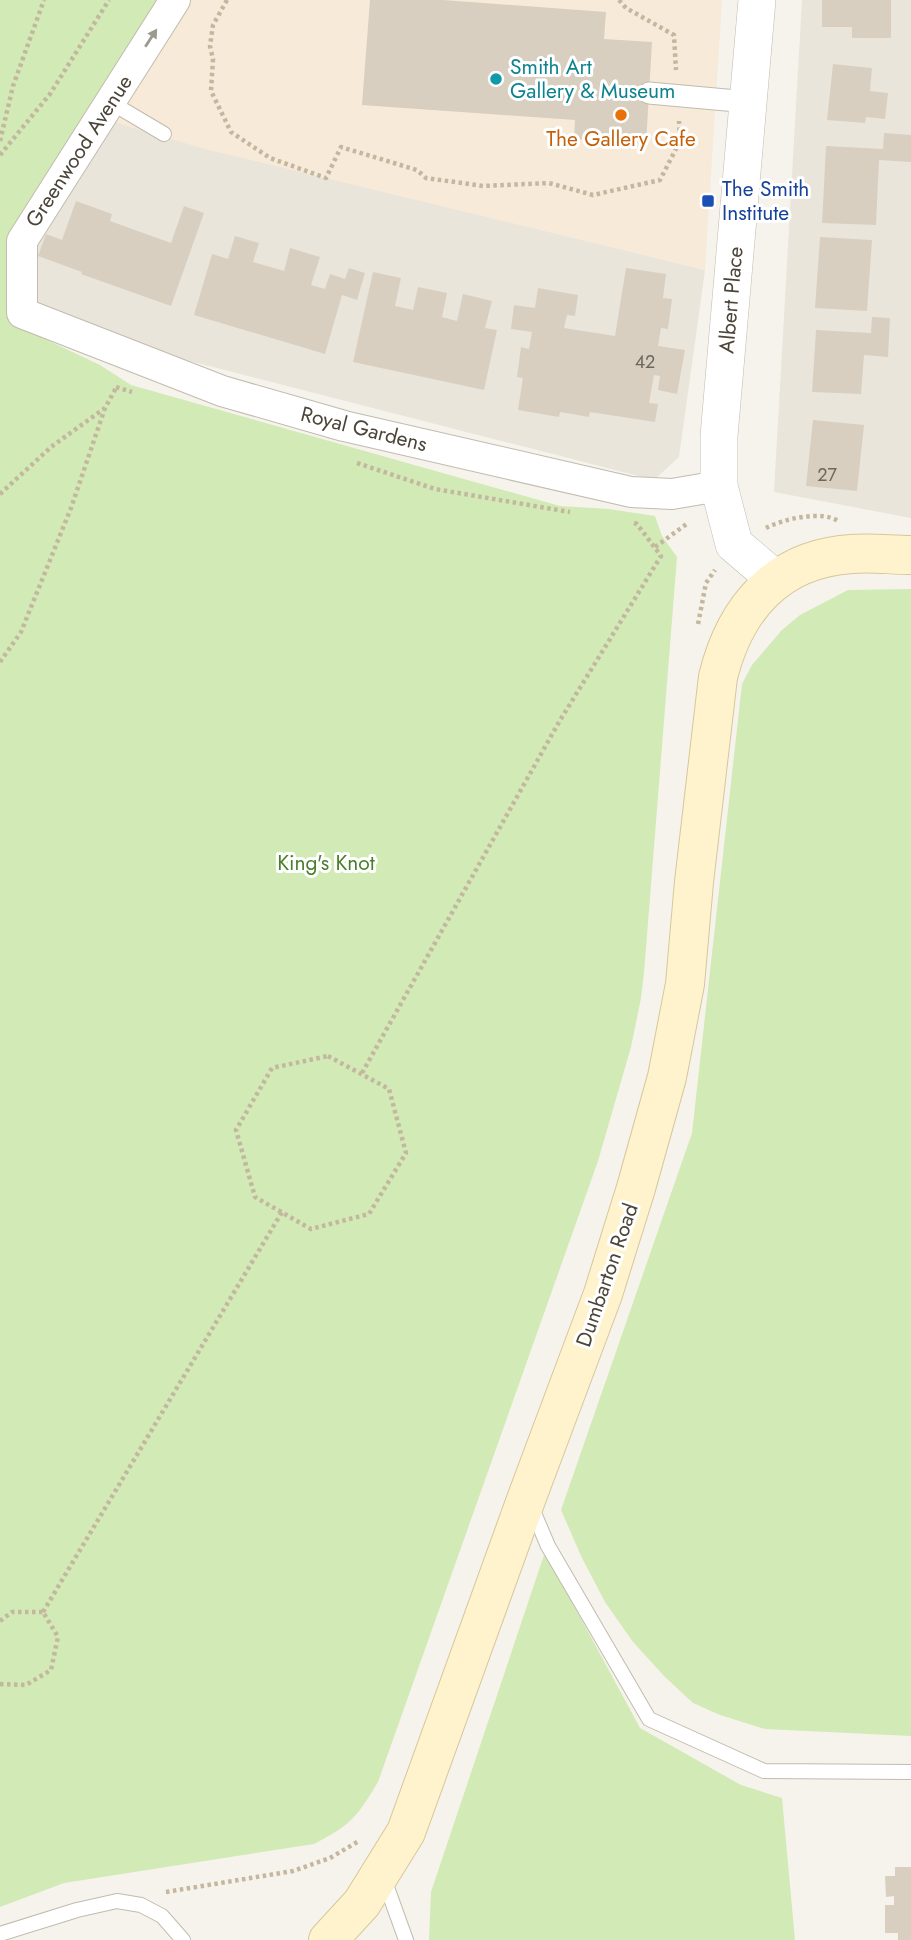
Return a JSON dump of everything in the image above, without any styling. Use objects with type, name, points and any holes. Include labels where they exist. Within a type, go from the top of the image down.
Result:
[{"type":"main road","points":[[775,579],[807,564],[851,554],[911,555]]},
{"type":"main road","name":"Dumbarton Road","points":[[328,1940],[362,1903],[407,1832],[603,1294],[667,1077],[685,984],[715,704],[725,649],[740,618],[775,579]]},
{"type":"street","name":"Greenwood Avenue","points":[[22,313],[22,241],[175,0]]},
{"type":"street","name":"Albert Place","points":[[734,544],[719,486],[719,436],[757,0]]},
{"type":"street","points":[[649,93],[748,102]]},
{"type":"street","name":"Royal Gardens","points":[[22,313],[222,390],[344,426],[631,492],[672,494],[719,486]]},
{"type":"street","points":[[734,544],[775,579]]},
{"type":"lane","points":[[110,102],[164,134]]},
{"type":"lane","points":[[527,1497],[548,1546],[649,1719],[764,1771],[911,1772]]},
{"type":"lane","points":[[382,1872],[406,1940]]},
{"type":"lane","points":[[0,1934],[77,1910],[117,1901],[141,1905],[162,1916],[183,1940]]},
{"type":"path","points":[[0,141],[13,86],[44,0]]},
{"type":"path","points":[[0,155],[50,94],[109,0]]},
{"type":"path","points":[[227,0],[213,25],[210,46],[213,58],[211,91],[231,131],[270,158],[326,178],[341,147],[417,170],[426,177],[483,186],[549,183],[593,195],[660,180],[680,141],[674,35],[626,8],[619,0]]},
{"type":"path","points":[[0,662],[21,632],[71,508],[105,408],[116,387],[125,354]]},
{"type":"path","points":[[116,387],[143,395]]},
{"type":"path","points":[[0,494],[51,447],[105,408]]},
{"type":"path","points":[[348,460],[435,489],[583,514]]},
{"type":"path","points":[[697,630],[699,608],[706,583],[734,544],[778,522],[807,516],[833,517],[841,523],[845,531],[851,554]]},
{"type":"path","points":[[362,1073],[559,722],[661,556],[637,524],[624,522]]},
{"type":"path","points":[[655,547],[689,522]]},
{"type":"path","points":[[328,1056],[362,1073],[389,1089],[406,1153],[369,1214],[311,1230],[255,1197],[236,1130],[272,1068],[328,1056]]},
{"type":"path","points":[[43,1612],[282,1212]]},
{"type":"path","points":[[0,1621],[12,1612],[43,1612]]},
{"type":"path","points":[[0,1684],[26,1685],[51,1670],[58,1637],[43,1612]]},
{"type":"path","points":[[117,1901],[293,1871],[330,1858],[359,1841],[366,1833]]},
{"type":"shaded area","points":[[187,0],[722,0],[705,270],[205,149],[100,118]]},
{"type":"shaded area","points":[[802,0],[911,0],[911,518],[774,492]]},
{"type":"shaded area","points":[[114,121],[705,270],[679,457],[654,480],[158,353],[29,305],[35,239]]},
{"type":"green space","name":"King's Knot","points":[[0,0],[161,0],[9,244],[9,322],[100,365],[131,385],[560,506],[609,509],[655,516],[662,536],[677,557],[644,973],[631,1047],[598,1161],[378,1782],[352,1819],[314,1844],[64,1883],[0,1907]]},
{"type":"green space","points":[[911,589],[911,1736],[765,1729],[720,1715],[693,1703],[665,1677],[633,1642],[605,1602],[561,1510],[692,1133],[742,684],[752,665],[782,630],[800,615],[848,590]]},
{"type":"green space","points":[[545,1552],[640,1728],[741,1785],[782,1798],[795,1940],[429,1940],[431,1892]]},
{"type":"building","points":[[370,0],[443,0],[606,12],[604,39],[652,42],[646,144],[574,139],[575,120],[362,105]]},
{"type":"building","points":[[822,0],[891,0],[891,38],[852,38],[852,27],[822,27]]},
{"type":"building","points":[[833,64],[872,68],[870,91],[888,93],[885,119],[866,117],[865,123],[827,120]]},
{"type":"building","points":[[884,133],[911,135],[911,162],[879,160],[876,225],[822,223],[826,146],[883,149]]},
{"type":"building","points":[[76,201],[112,214],[110,221],[171,243],[184,206],[204,213],[171,306],[38,256],[46,234],[62,240]]},
{"type":"building","points":[[235,236],[259,243],[253,262],[284,271],[290,248],[320,257],[311,285],[325,289],[330,274],[345,279],[349,268],[365,273],[357,300],[342,295],[325,354],[194,315],[212,254],[228,259]]},
{"type":"building","points":[[820,237],[872,240],[867,311],[815,308]]},
{"type":"building","points":[[626,268],[666,274],[663,298],[672,299],[668,329],[661,328],[658,346],[685,350],[677,394],[658,390],[660,376],[654,375],[649,403],[658,404],[655,422],[590,412],[589,417],[560,412],[559,417],[518,410],[523,378],[517,377],[521,347],[529,349],[532,332],[511,329],[514,305],[535,308],[538,288],[578,295],[575,316],[567,315],[564,328],[615,336]]},
{"type":"building","points":[[373,272],[401,278],[395,306],[413,310],[418,287],[447,293],[442,317],[457,321],[463,294],[492,301],[485,328],[497,330],[484,390],[353,362]]},
{"type":"building","points":[[872,317],[890,318],[888,357],[864,355],[861,394],[812,392],[816,330],[871,333]]},
{"type":"building","points":[[813,420],[864,425],[857,491],[806,486]]},
{"type":"building","points":[[895,1867],[911,1867],[911,1940],[898,1940],[898,1933],[885,1933],[885,1905],[894,1905],[894,1896],[886,1897],[885,1876],[895,1876]]},
{"type":"place","name":"Smith Art Gallery & Museum","points":[[496,79]]},
{"type":"place","name":"The Gallery Cafe","points":[[621,115]]},
{"type":"place","name":"The Smith Institute","points":[[708,201]]}]
